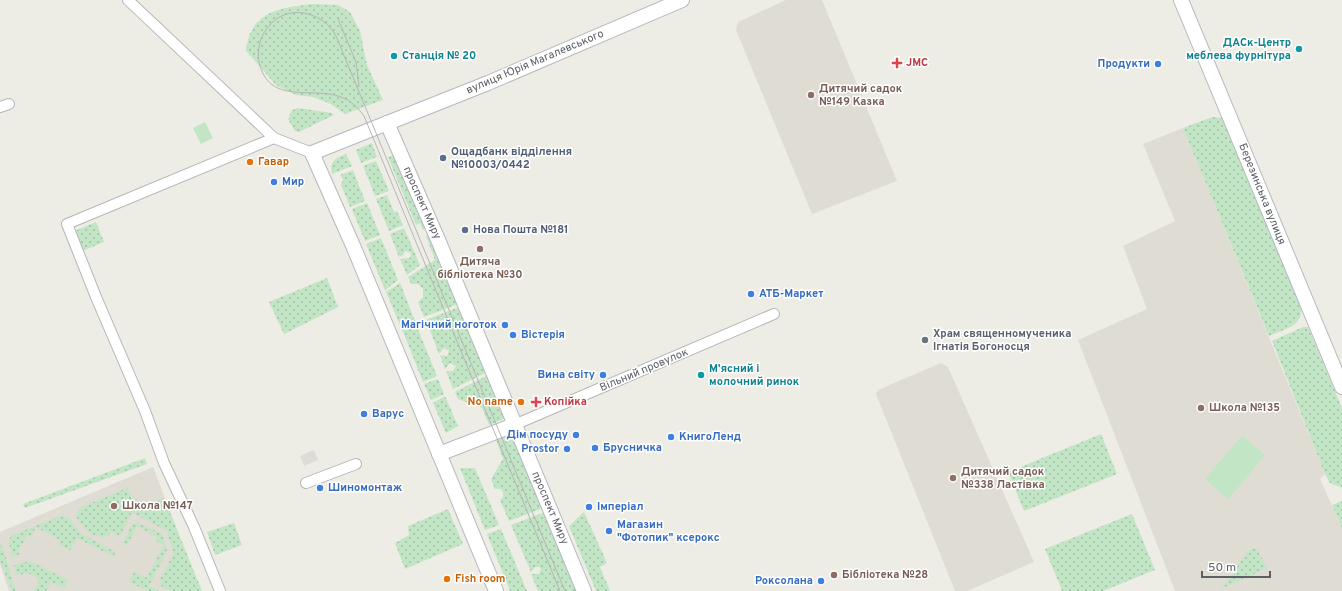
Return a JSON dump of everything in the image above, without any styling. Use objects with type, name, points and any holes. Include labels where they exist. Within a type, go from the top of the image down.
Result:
[{"type":"street","points":[[128,0],[274,138],[312,153],[387,123]]},
{"type":"street","name":"вулиця Юрія Магалевського","points":[[387,123],[682,0]]},
{"type":"street","name":"Березинська вулиця","points":[[1181,0],[1342,387]]},
{"type":"street","name":"проспект Миру","points":[[387,123],[439,242],[584,591]]},
{"type":"street","points":[[220,591],[194,527],[164,463],[145,411],[96,297],[67,224],[274,138]]},
{"type":"street","points":[[312,153],[354,248],[496,591]]},
{"type":"street","name":"Вільний провулок","points":[[514,425],[774,314]]},
{"type":"street","points":[[439,454],[514,425]]},
{"type":"street","points":[[306,483],[356,464]]},
{"type":"shaded area","name":"Дитячий садок №149 Казка","points":[[786,0],[822,0],[897,181],[812,214],[736,30],[738,22]]},
{"type":"shaded area","name":"Школа №135","points":[[1183,128],[1325,474],[1320,479],[1342,528],[1342,591],[1175,591],[1078,340],[1147,309],[1123,246],[1175,221],[1143,144]]},
{"type":"shaded area","name":"Дитячий садок №338 Ластівка","points":[[941,363],[948,367],[1034,562],[967,591],[955,591],[876,394],[878,390]]},
{"type":"shaded area","points":[[314,450],[318,460],[304,466],[300,456]]},
{"type":"shaded area","name":"Школа №147","points":[[153,467],[201,591],[9,591],[0,564],[0,532]]},
{"type":"green space","points":[[312,4],[338,5],[350,12],[360,31],[367,65],[383,100],[345,114],[329,103],[313,97],[296,95],[276,85],[246,51],[253,28],[268,14],[277,10]]},
{"type":"green space","points":[[298,108],[332,113],[334,115],[299,132],[295,131],[288,119],[292,110]]},
{"type":"green space","points":[[1212,117],[1222,118],[1301,307],[1301,313],[1296,323],[1287,329],[1269,336],[1183,128]]},
{"type":"green space","points":[[205,122],[213,138],[201,144],[193,128]]},
{"type":"green space","points":[[372,143],[377,157],[361,163],[356,150]]},
{"type":"green space","points":[[346,154],[352,166],[332,174],[332,163],[337,158]]},
{"type":"green space","points":[[395,155],[426,228],[423,230],[420,223],[416,225],[388,157]]},
{"type":"green space","points":[[376,161],[389,191],[375,196],[363,166]]},
{"type":"green space","points":[[353,170],[365,201],[350,207],[341,185],[343,179],[340,175]]},
{"type":"green space","points":[[387,195],[394,212],[397,211],[403,225],[389,231],[376,199]]},
{"type":"green space","points":[[367,203],[380,235],[365,241],[352,209]]},
{"type":"green space","points":[[96,222],[104,242],[80,252],[72,232]]},
{"type":"green space","points":[[404,228],[420,265],[407,275],[400,259],[410,258],[411,253],[405,251],[403,255],[399,257],[390,234]]},
{"type":"green space","points":[[429,234],[458,304],[424,317],[418,302],[423,297],[423,289],[418,284],[411,284],[408,277],[435,260],[426,236]]},
{"type":"green space","points":[[381,238],[398,280],[385,290],[366,244]]},
{"type":"green space","points":[[327,278],[338,307],[284,334],[269,302]]},
{"type":"green space","points":[[400,283],[415,321],[401,327],[386,292]]},
{"type":"green space","points":[[459,307],[487,372],[453,389],[446,371],[453,371],[456,366],[450,363],[445,369],[440,355],[447,356],[449,351],[444,348],[439,354],[426,320]]},
{"type":"green space","points":[[416,324],[437,376],[423,382],[402,329]]},
{"type":"green space","points":[[1303,327],[1308,327],[1342,408],[1342,488],[1330,483],[1325,474],[1272,341]]},
{"type":"green space","points":[[488,375],[504,415],[504,419],[489,425],[482,408],[458,399],[455,392]]},
{"type":"green space","points":[[438,379],[444,394],[431,400],[424,384]]},
{"type":"green space","points":[[445,396],[458,426],[446,433],[433,403]]},
{"type":"green space","points":[[1101,434],[1117,474],[1024,511],[1008,472]]},
{"type":"green space","points":[[1242,436],[1265,455],[1228,499],[1205,479]]},
{"type":"green space","points":[[503,437],[513,437],[543,508],[509,521],[500,500],[503,497],[503,492],[500,489],[495,489],[491,479],[503,459],[496,440]]},
{"type":"green space","points":[[145,458],[147,464],[25,508],[23,504]]},
{"type":"green space","points":[[460,468],[475,468],[499,525],[485,530]]},
{"type":"green space","points":[[127,488],[132,498],[148,505],[164,498],[202,591],[171,591],[161,586],[160,579],[174,554],[167,531],[132,512],[120,536],[111,532],[108,536],[103,537],[93,535],[78,520],[76,516],[80,508]]},
{"type":"green space","points":[[1342,501],[1342,528],[1332,505]]},
{"type":"green space","points":[[448,509],[463,544],[405,569],[395,543],[409,535],[408,526]]},
{"type":"green space","points":[[545,512],[578,591],[538,591],[531,574],[539,574],[541,569],[539,567],[535,567],[531,572],[511,525]]},
{"type":"green space","points":[[584,512],[607,563],[600,567],[610,591],[596,591],[569,526]]},
{"type":"green space","points":[[1132,514],[1155,570],[1103,591],[1062,591],[1045,549]]},
{"type":"green space","points":[[60,516],[68,517],[81,534],[114,551],[115,557],[77,538],[70,550],[59,544],[60,540],[36,527],[31,536],[27,535],[18,552],[20,554],[12,557],[9,541],[11,536]]},
{"type":"green space","points":[[136,523],[162,534],[167,551],[149,586],[159,591],[148,591],[129,582],[134,572],[147,578],[164,545],[155,540],[157,537],[137,526],[127,545],[123,543],[132,525]]},
{"type":"green space","points":[[234,523],[242,545],[215,555],[207,532]]},
{"type":"green space","points":[[501,529],[527,591],[510,591],[487,534]]},
{"type":"green space","points":[[0,542],[16,591],[12,591],[0,560]]},
{"type":"green space","points":[[1253,548],[1258,551],[1267,568],[1220,589],[1232,575],[1247,552]]},
{"type":"green space","points":[[30,561],[68,580],[64,588],[51,582],[46,591],[34,591],[39,581],[37,577],[28,573],[17,575],[14,565]]},
{"type":"tram line","points":[[560,591],[364,116],[354,105],[341,97],[330,94],[282,90],[272,84],[264,76],[258,57],[261,39],[268,27],[276,19],[284,15],[304,13],[314,16],[330,27],[336,36],[565,591]]},
{"type":"tram line","points":[[338,19],[356,62],[359,86]]},
{"type":"place","name":"ДАСк-Центр меблева фурнітура","points":[[1299,49]]},
{"type":"place","name":"Станція № 20","points":[[394,56]]},
{"type":"place","name":"JMC","points":[[897,63]]},
{"type":"place","name":"Продукти","points":[[1158,64]]},
{"type":"place","name":"Дитячий садок №149 Казка","points":[[811,95]]},
{"type":"place","name":"Ощадбанк відділення №10003/0442","points":[[443,158]]},
{"type":"place","name":"Гавар","points":[[250,162]]},
{"type":"place","name":"Мир","points":[[274,182]]},
{"type":"place","name":"Нова Пошта №181","points":[[465,230]]},
{"type":"place","name":"Дитяча бібліотека №30","points":[[480,249]]},
{"type":"place","name":"АТБ-Маркет","points":[[751,294]]},
{"type":"place","name":"Магічний ноготок","points":[[505,325]]},
{"type":"place","name":"Вістерія","points":[[513,335]]},
{"type":"place","name":"Храм священномученика Ігнатія Богоносця","points":[[925,340]]},
{"type":"place","name":"Вина світу","points":[[603,375]]},
{"type":"place","name":"Мʼясний і молочний ринок","points":[[701,375]]},
{"type":"place","name":"No name","points":[[521,402]]},
{"type":"place","name":"Копійка","points":[[536,402]]},
{"type":"place","name":"Школа №135","points":[[1201,408]]},
{"type":"place","name":"Варус","points":[[364,414]]},
{"type":"place","name":"Дім посуду","points":[[576,435]]},
{"type":"place","name":"КнигоЛенд","points":[[671,437]]},
{"type":"place","name":"Брусничка","points":[[595,448]]},
{"type":"place","name":"Prostor","points":[[567,449]]},
{"type":"place","name":"Дитячий садок №338 Ластівка","points":[[953,478]]},
{"type":"place","name":"Шиномонтаж","points":[[320,488]]},
{"type":"place","name":"Школа №147","points":[[114,506]]},
{"type":"place","name":"Імперіал","points":[[589,507]]},
{"type":"place","name":"Магазин \"Фотопик\" ксерокс","points":[[609,531]]},
{"type":"place","name":"Бібліотека №28","points":[[834,575]]},
{"type":"place","name":"Fish room","points":[[447,579]]},
{"type":"place","name":"Роксолана","points":[[821,581]]}]
